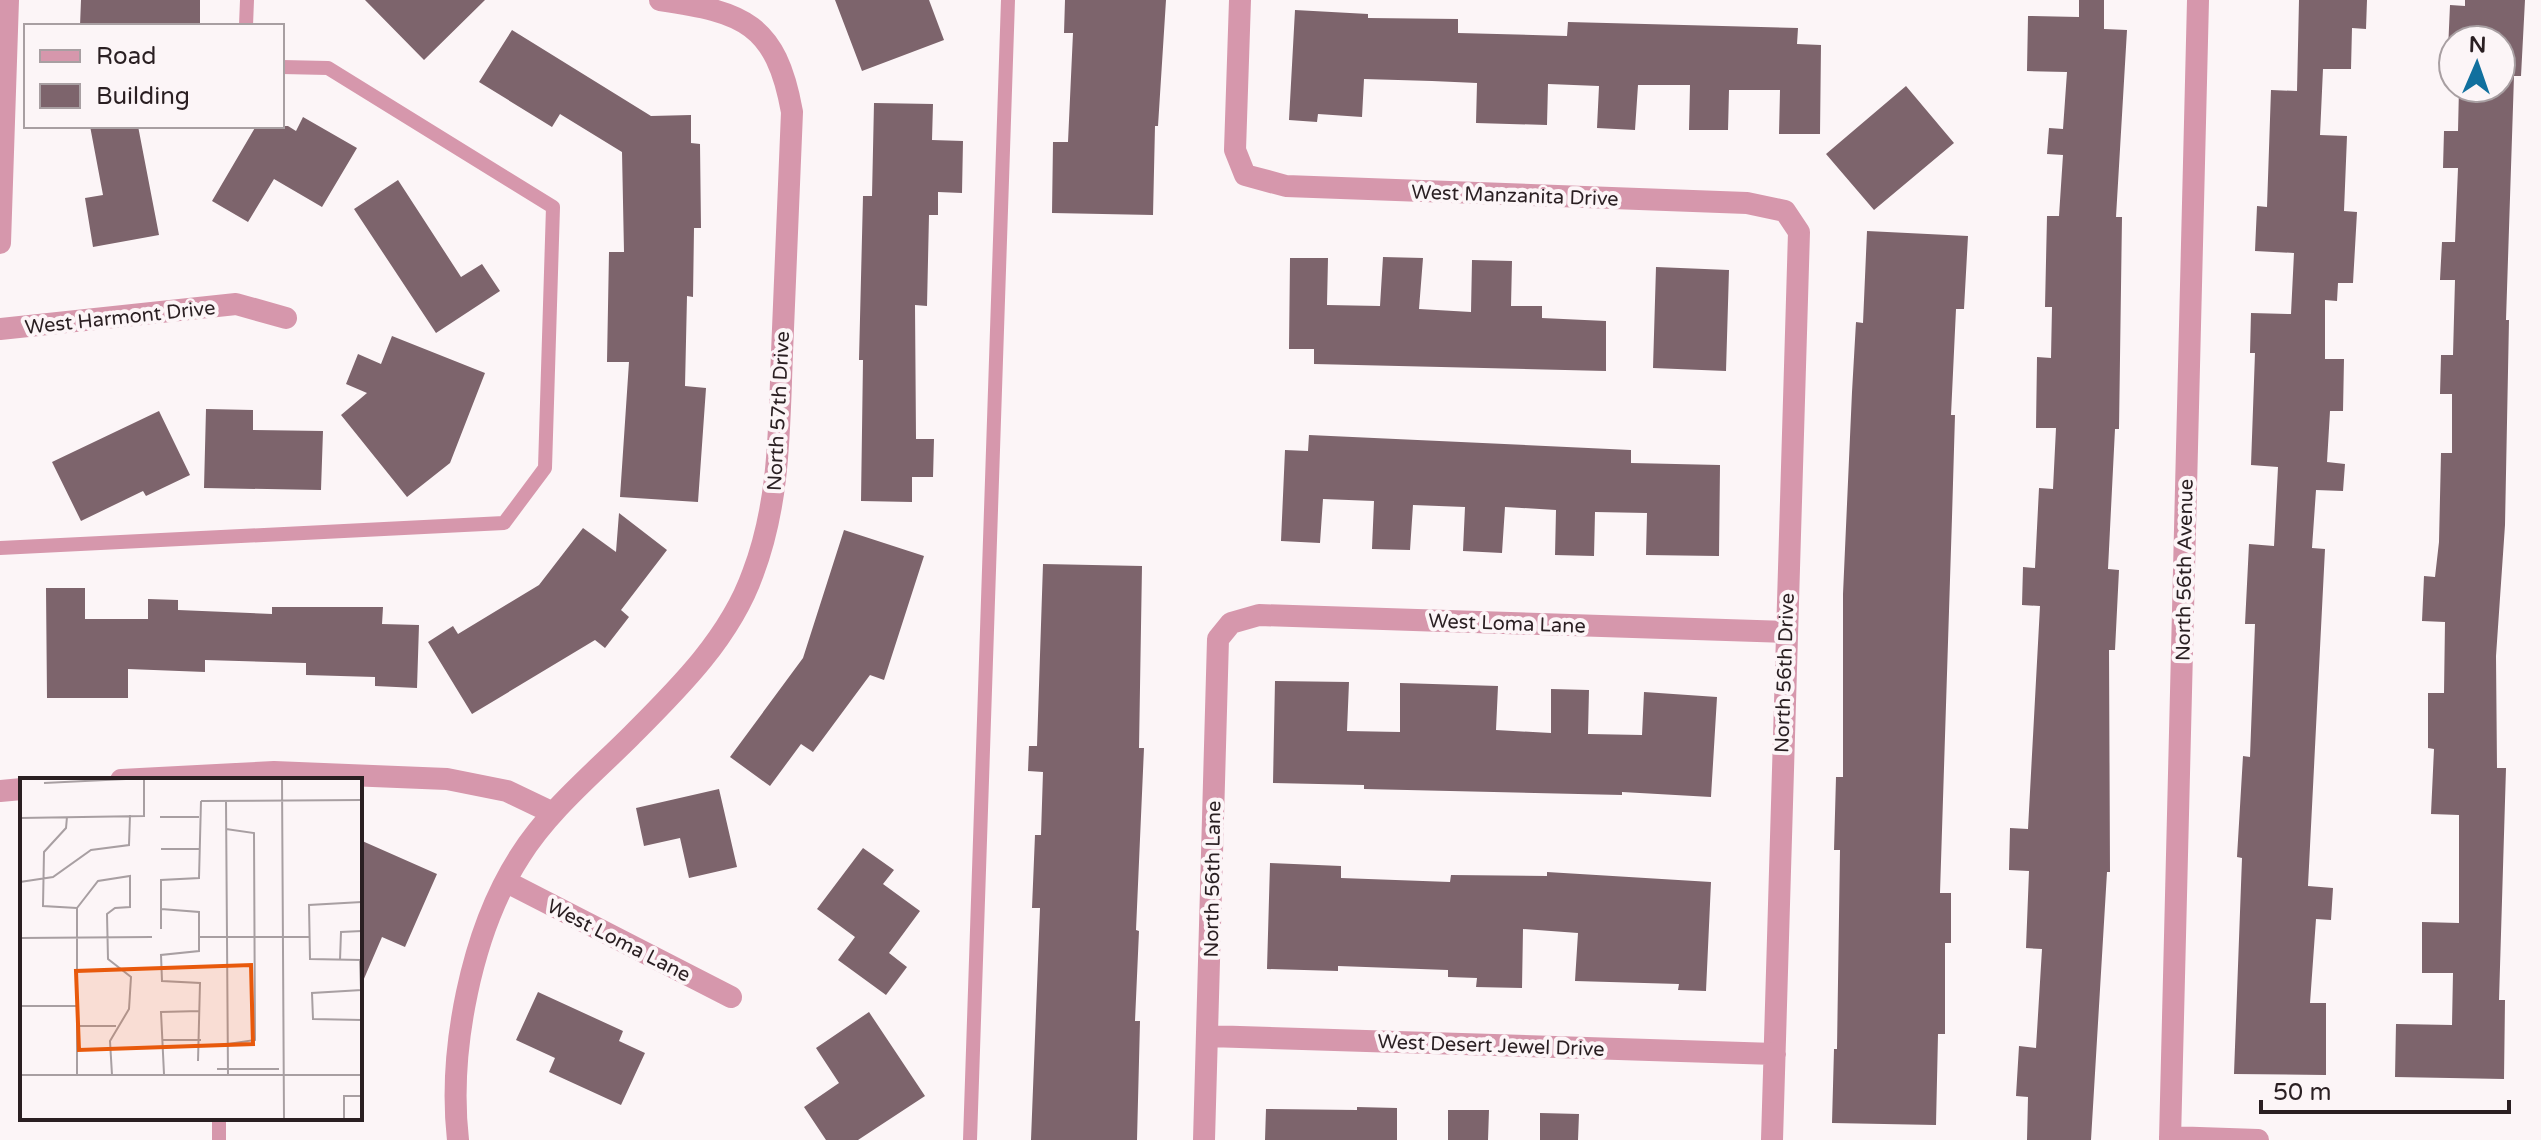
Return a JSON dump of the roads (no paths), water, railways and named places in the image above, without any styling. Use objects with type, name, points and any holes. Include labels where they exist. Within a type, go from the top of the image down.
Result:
[{"type":"street","points":[[0,243],[8,0]]},
{"type":"street","name":"North 57th Drive","points":[[458,1140],[453,1101],[462,1024],[479,947],[507,882],[520,856],[553,813],[681,686],[723,631],[753,574],[777,485],[792,112],[785,74],[761,33],[720,8],[660,0]]},
{"type":"street","name":"West Manzanita Drive","points":[[1240,0],[1235,150],[1245,175],[1286,186],[1747,203],[1785,211]]},
{"type":"street","name":"North 56th Avenue","points":[[2170,1139],[2198,0]]},
{"type":"street","name":"North 56th Drive","points":[[1772,1140],[1799,232],[1785,211]]},
{"type":"street","name":"West Harmont Drive","points":[[0,329],[236,304],[286,318]]},
{"type":"street","name":"West Loma Lane","points":[[1231,623],[1259,615],[1785,632]]},
{"type":"street","name":"North 56th Lane","points":[[1204,1140],[1218,639],[1231,623]]},
{"type":"street","points":[[197,778],[447,779],[507,791],[553,813]]},
{"type":"street","points":[[0,791],[20,789]]},
{"type":"street","name":"West Loma Lane","points":[[507,882],[731,997]]},
{"type":"street","name":"West Desert Jewel Drive","points":[[1208,1036],[1775,1054]]},
{"type":"street","points":[[2170,1139],[2258,1140]]},
{"type":"lane","points":[[246,24],[247,0]]},
{"type":"lane","points":[[970,1140],[1008,0]]},
{"type":"lane","points":[[0,548],[504,523],[545,468],[553,207],[328,68],[284,67]]}]
